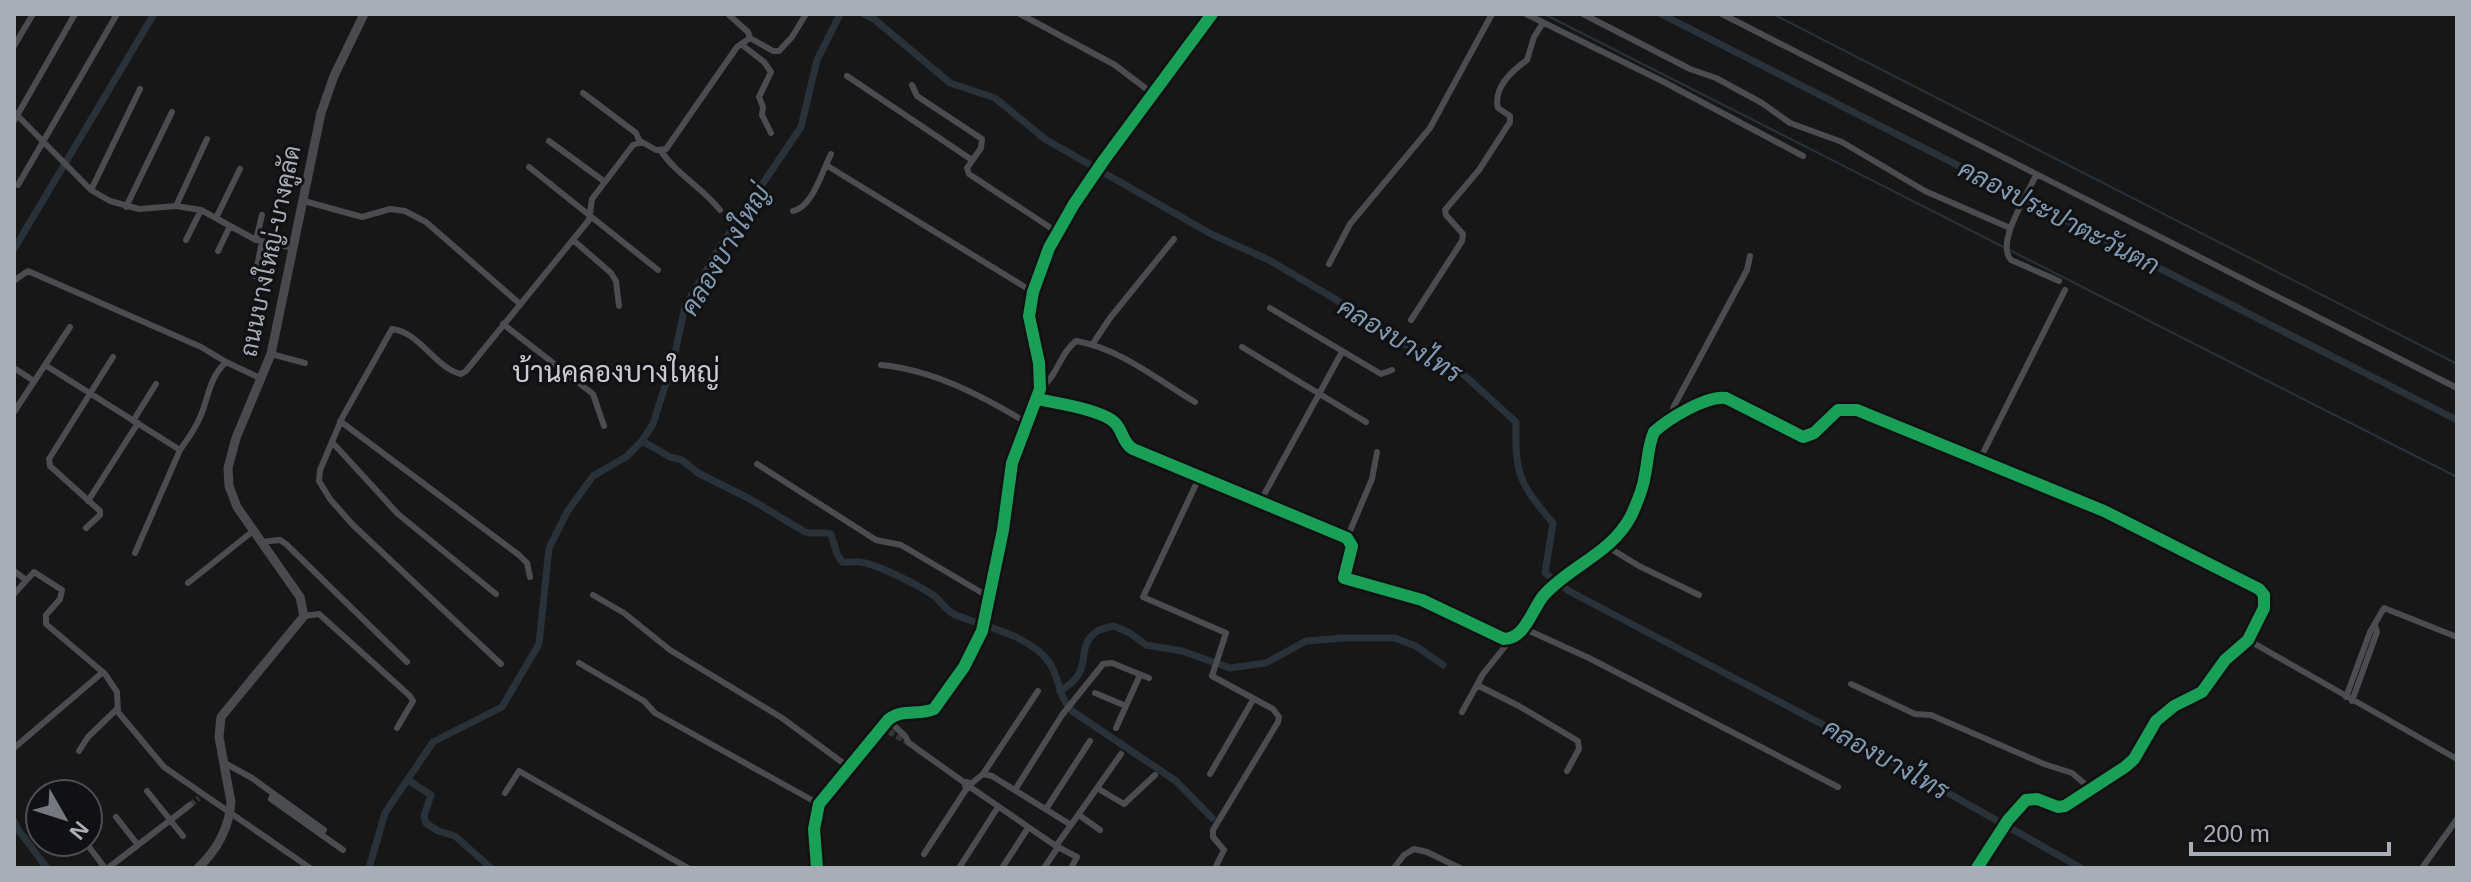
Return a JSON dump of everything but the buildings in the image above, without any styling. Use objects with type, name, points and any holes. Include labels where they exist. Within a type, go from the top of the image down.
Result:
[{"type":"street","points":[[14,46],[33,14]]},
{"type":"street","points":[[75,14],[15,116],[91,190],[110,201],[126,207],[154,209],[176,206],[201,210],[259,241],[294,248]]},
{"type":"street","points":[[18,185],[117,14]]},
{"type":"street","name":"ถนนบางใหญ่-บางคูลัด","points":[[304,616],[300,597],[237,507],[230,492],[228,468],[236,438],[271,354],[321,113],[334,76],[364,14]]},
{"type":"street","points":[[728,14],[748,32],[750,38],[773,51],[779,51],[792,37],[806,14]]},
{"type":"street","points":[[1020,14],[1115,65],[1153,94]]},
{"type":"street","points":[[1039,394],[1039,363],[1029,316],[1033,292],[1057,232],[1104,160],[1212,14]]},
{"type":"street","points":[[1329,264],[1350,224],[1430,128],[1492,14]]},
{"type":"street","points":[[1526,14],[1664,82],[1803,156]]},
{"type":"street","points":[[1583,14],[1690,69],[1716,78],[1762,103],[1790,123],[1842,142],[1925,191],[2011,227]]},
{"type":"street","points":[[1727,15],[2035,178],[2457,388]]},
{"type":"street","points":[[1411,320],[1462,241],[1463,234],[1445,210],[1479,170],[1510,122],[1510,116],[1498,108],[1498,95],[1514,68],[1527,60],[1534,37],[1543,23]]},
{"type":"street","points":[[661,151],[669,146],[715,76],[741,44],[750,38]]},
{"type":"street","points":[[741,44],[764,62],[771,72],[759,97],[763,104],[762,115],[771,133]]},
{"type":"street","points":[[847,76],[972,160]]},
{"type":"street","points":[[912,85],[917,96],[980,136],[983,143],[967,171],[1057,232]]},
{"type":"street","points":[[91,190],[140,89]]},
{"type":"street","points":[[583,93],[636,133],[640,142],[661,151],[720,210]]},
{"type":"street","points":[[126,207],[172,112]]},
{"type":"street","points":[[176,206],[207,139]]},
{"type":"street","points":[[549,141],[605,182]]},
{"type":"street","points":[[501,664],[353,525],[319,481],[320,470],[340,421],[392,329],[399,329],[453,372],[461,374],[573,240],[590,216],[592,199],[633,145],[640,142]]},
{"type":"street","points":[[793,211],[801,209],[806,202],[831,154]]},
{"type":"street","points":[[826,165],[1033,292]]},
{"type":"street","points":[[529,167],[658,270]]},
{"type":"street","points":[[216,218],[240,169]]},
{"type":"street","points":[[2035,178],[2005,245],[2008,257],[2059,281]]},
{"type":"street","points":[[304,201],[362,217],[390,209],[405,211],[426,222],[520,304]]},
{"type":"street","points":[[186,240],[201,210]]},
{"type":"street","points":[[255,276],[262,215]]},
{"type":"street","points":[[218,251],[230,226]]},
{"type":"street","points":[[1092,345],[1174,239]]},
{"type":"street","points":[[573,240],[611,273],[616,281],[619,306]]},
{"type":"street","points":[[1670,421],[1674,406],[1747,270],[1750,256]]},
{"type":"street","points":[[15,280],[28,271],[201,347],[262,379]]},
{"type":"street","points":[[1979,461],[2065,290]]},
{"type":"street","points":[[1270,308],[1381,374],[1392,370]]},
{"type":"street","points":[[503,324],[593,394],[604,426]]},
{"type":"street","points":[[14,412],[70,327]]},
{"type":"street","points":[[817,868],[814,829],[819,804],[847,766],[888,720],[898,713],[934,709],[964,667],[982,631],[1003,530],[1012,463],[1039,394],[1073,343],[1080,341],[1119,356],[1195,402]]},
{"type":"street","points":[[1242,347],[1366,422]]},
{"type":"street","points":[[1260,502],[1342,352]]},
{"type":"street","points":[[271,354],[305,363]]},
{"type":"street","points":[[86,528],[101,513],[48,462],[113,357]]},
{"type":"street","points":[[135,553],[180,450],[200,419],[216,373],[226,362]]},
{"type":"street","points":[[45,365],[180,450]]},
{"type":"street","points":[[881,365],[923,372],[1027,423]]},
{"type":"street","points":[[14,368],[34,381]]},
{"type":"street","points":[[88,501],[156,384]]},
{"type":"street","points":[[1039,394],[1109,419],[1133,449],[1347,538],[1352,546],[1344,578],[1422,600],[1497,636],[1511,639]]},
{"type":"street","points":[[1462,712],[1477,685],[1511,639],[1523,628],[1547,592],[1608,547],[1630,517],[1639,498],[1651,438],[1658,428],[1717,397],[1726,398],[1803,437],[1814,433],[1838,410],[1851,409],[2104,511],[2259,589],[2264,595],[2264,608],[2248,640],[2223,663],[2202,692],[2174,706],[2156,721],[2131,762],[2072,803],[2058,807],[2037,799],[2026,800],[2008,820],[1977,868]]},
{"type":"street","points":[[340,421],[519,555],[527,563],[530,577]]},
{"type":"street","points":[[332,442],[398,514],[496,594]]},
{"type":"street","points":[[1347,538],[1372,479],[1377,452]]},
{"type":"street","points":[[757,464],[876,540],[901,545],[989,597]]},
{"type":"street","points":[[1199,478],[1143,597],[1226,633],[1212,676],[1273,709],[1279,717],[1213,830],[1213,837],[1224,850],[1215,868]]},
{"type":"street","points":[[188,583],[253,531]]},
{"type":"street","points":[[261,542],[280,540],[286,544],[407,662]]},
{"type":"street","points":[[1608,547],[1699,595]]},
{"type":"street","points":[[14,571],[26,580]]},
{"type":"street","points":[[14,594],[34,572],[62,590],[60,599],[46,615],[46,624],[115,686],[117,709],[155,758],[201,796],[310,868]]},
{"type":"street","points":[[593,595],[624,613],[670,650],[782,718],[847,766]]},
{"type":"street","points":[[2349,699],[2377,632],[2375,625],[2382,610],[2386,608],[2457,637]]},
{"type":"street","points":[[198,868],[217,845],[230,813],[231,802],[218,731],[221,717],[304,616],[319,614],[410,696],[413,701],[411,707],[397,728]]},
{"type":"street","points":[[1523,628],[1589,658],[1838,787]]},
{"type":"street","points":[[2248,640],[2457,759]]},
{"type":"street","points":[[1015,790],[1062,715],[1103,664],[1108,662],[1149,678]]},
{"type":"street","points":[[579,663],[644,701],[655,713],[819,804]]},
{"type":"street","points":[[15,752],[103,672]]},
{"type":"street","points":[[1116,728],[1140,675]]},
{"type":"street","points":[[1851,684],[1915,714],[1931,715],[2072,773],[2092,790]]},
{"type":"street","points":[[1477,685],[1578,741],[1579,749],[1567,771]]},
{"type":"street","points":[[924,854],[968,785],[983,774],[1038,691]]},
{"type":"street","points":[[1095,693],[1126,706]]},
{"type":"street","points":[[1210,774],[1253,700]]},
{"type":"street","points":[[79,751],[88,737],[117,709]]},
{"type":"street","points":[[888,720],[909,743],[1028,828],[1077,857],[1071,868]]},
{"type":"street","points":[[1046,809],[1090,741]]},
{"type":"street","points":[[1044,868],[1121,754]]},
{"type":"street","points":[[223,762],[324,830]]},
{"type":"street","points":[[505,793],[519,771],[688,868]]},
{"type":"street","points":[[983,774],[992,776],[1071,825]]},
{"type":"street","points":[[1097,788],[1124,804],[1155,775]]},
{"type":"street","points":[[147,791],[183,836]]},
{"type":"street","points":[[273,794],[270,799],[343,850]]},
{"type":"street","points":[[106,868],[190,805]]},
{"type":"street","points":[[959,868],[998,807]]},
{"type":"street","points":[[1079,815],[1100,830]]},
{"type":"street","points":[[116,817],[138,845]]},
{"type":"street","points":[[2422,868],[2457,819]]},
{"type":"street","points":[[1002,868],[1028,828]]},
{"type":"street","points":[[1394,868],[1404,855],[1414,849],[1460,868]]},
{"type":"waterway","points":[[14,249],[154,14]]},
{"type":"waterway","name":"คลองบางใหญ่","points":[[369,868],[385,813],[433,742],[502,707],[539,644],[549,548],[567,512],[593,476],[626,457],[653,424],[674,358],[685,306],[722,244],[801,127],[817,60],[840,14]]},
{"type":"waterway","name":"คลองบางไทร","points":[[864,14],[950,83],[995,98],[1045,139],[1211,234],[1269,260],[1335,299],[1395,340],[1454,366],[1516,422],[1521,477],[1553,523],[1545,573],[1569,591],[1888,759],[2081,868]]},
{"type":"waterway","points":[[1544,14],[2457,477]]},
{"type":"waterway","name":"คลองประปาตะวันตก","points":[[1661,14],[2457,420]]},
{"type":"waterway","points":[[1773,14],[2457,364]]},
{"type":"waterway","points":[[642,441],[670,457],[682,460],[698,473],[805,532],[831,534],[842,562],[860,562],[887,571],[933,595],[952,613],[1014,636],[1036,649],[1050,663],[1072,711],[1176,781],[1212,818]]},
{"type":"waterway","points":[[1060,691],[1071,683],[1082,668],[1089,639],[1098,631],[1114,626],[1146,645],[1182,651],[1230,668],[1266,663],[1306,641],[1344,638],[1395,638],[1416,646],[1443,665]]},
{"type":"waterway","points":[[408,780],[431,795],[424,816],[426,823],[455,836],[491,868]]},
{"type":"waterway","points":[[14,821],[47,868]]},
{"type":"tunnel","points":[[881,727],[909,743]]},
{"type":"tunnel","points":[[190,805],[199,798]]},
{"type":"cycle path","points":[[817,868],[814,829],[819,804],[888,720],[898,714],[934,709],[964,667],[982,631],[1003,530],[1012,463],[1040,389],[1039,363],[1029,316],[1033,292],[1049,248],[1104,160],[1212,14]]},
{"type":"cycle path","points":[[1037,399],[1102,415],[1116,424],[1133,449],[1347,538],[1352,546],[1344,578],[1422,600],[1504,639],[1523,629],[1544,595],[1602,550],[1623,529],[1641,491],[1654,432],[1688,409],[1718,398],[1726,398],[1803,437],[1814,433],[1838,410],[1857,410],[2104,511],[2259,589],[2264,595],[2264,608],[2248,640],[2225,660],[2202,692],[2174,706],[2156,721],[2134,759],[2125,767],[2065,806],[2058,807],[2037,799],[2026,800],[2008,820],[1977,868]]},
{"type":"district","name":"บ้านคลองบางใหญ่","points":[[616,372]]}]
